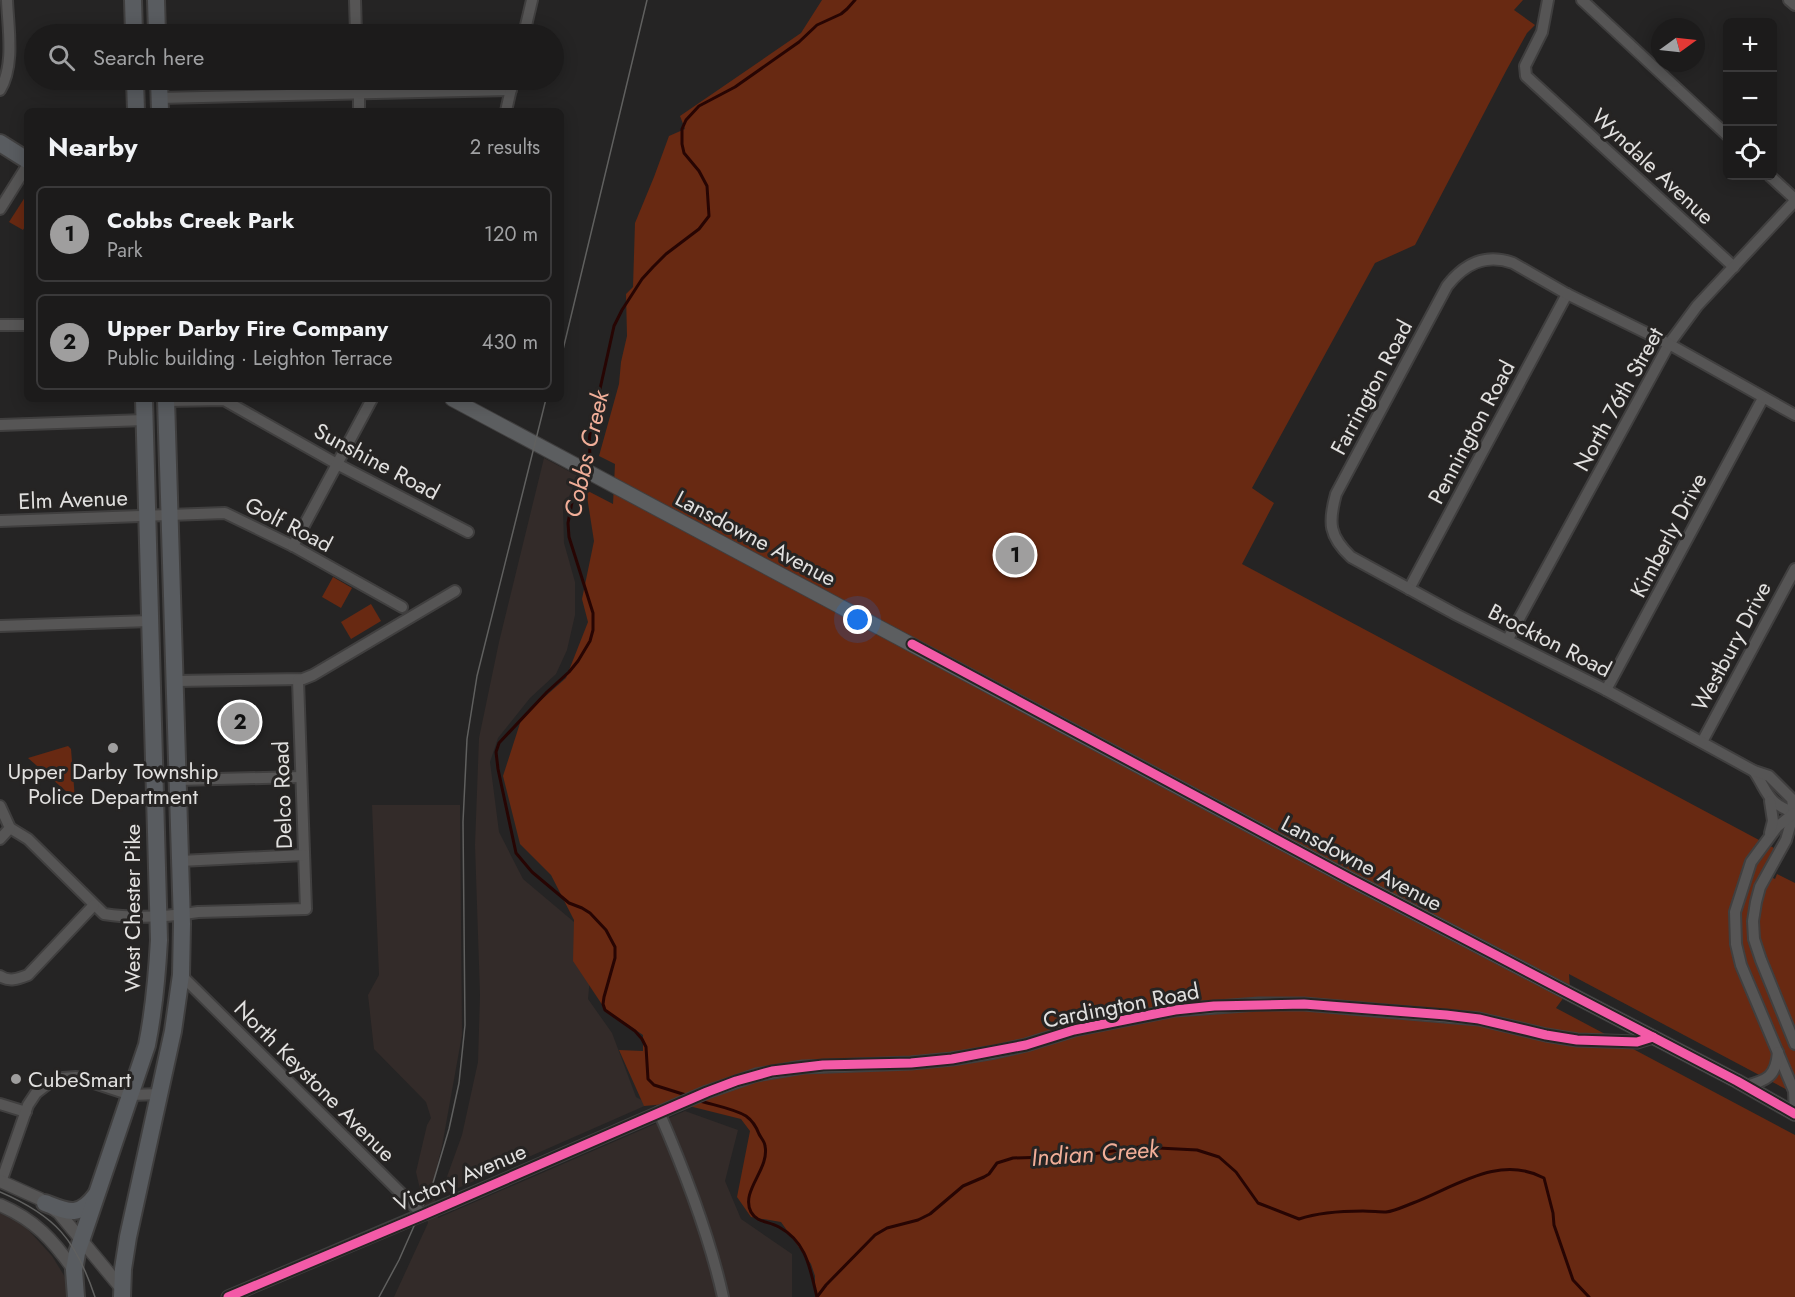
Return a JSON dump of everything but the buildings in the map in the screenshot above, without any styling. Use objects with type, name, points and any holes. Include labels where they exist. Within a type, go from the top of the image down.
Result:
[{"type":"main road","points":[[133,0],[134,24]]},
{"type":"main road","points":[[156,0],[157,24]]},
{"type":"main road","points":[[135,90],[136,108]]},
{"type":"main road","points":[[159,90],[160,105]]},
{"type":"main road","points":[[0,143],[24,158]]},
{"type":"main road","name":"West Chester Pike","points":[[76,1297],[74,1270],[76,1252],[147,1045],[158,965],[144,402]]},
{"type":"main road","name":"West Chester Pike","points":[[123,1294],[128,1237],[174,1031],[181,975],[182,916],[166,402]]},
{"type":"main road","name":"Lansdowne Avenue","points":[[458,402],[1340,874],[1746,1086],[1795,1114]]},
{"type":"main road","points":[[153,722],[176,722]]},
{"type":"main road","points":[[45,1203],[66,1211],[76,1211],[86,1207],[96,1194]]},
{"type":"street","points":[[0,90],[9,69],[8,0]]},
{"type":"street","points":[[355,0],[356,24]]},
{"type":"street","points":[[526,24],[532,0]]},
{"type":"street","name":"Wyndale Avenue","points":[[1548,0],[1542,32],[1525,66],[1526,76],[1734,267]]},
{"type":"street","points":[[1582,0],[1723,131]]},
{"type":"street","points":[[1789,0],[1795,5]]},
{"type":"street","points":[[359,90],[359,108]]},
{"type":"street","points":[[160,105],[416,90]]},
{"type":"street","points":[[507,108],[511,90]]},
{"type":"street","points":[[0,209],[24,171]]},
{"type":"street","points":[[1774,180],[1795,200]]},
{"type":"street","name":"North 76th Street","points":[[1508,639],[1669,344],[1697,306],[1795,200]]},
{"type":"street","name":"Farrington Road","points":[[1335,537],[1332,532],[1331,513],[1336,494],[1448,286],[1458,272],[1469,265],[1488,260],[1504,260],[1567,294]]},
{"type":"street","points":[[1567,294],[1669,344],[1795,415]]},
{"type":"street","name":"Pennington Road","points":[[1409,589],[1567,294]]},
{"type":"street","points":[[0,326],[24,325]]},
{"type":"street","name":"Kimberly Drive","points":[[1606,690],[1763,398]]},
{"type":"street","name":"Sunshine Road","points":[[228,402],[338,464],[468,532]]},
{"type":"street","points":[[293,546],[370,402]]},
{"type":"street","points":[[0,425],[145,420]]},
{"type":"street","name":"Golf Road","points":[[147,516],[225,513],[293,546],[402,608]]},
{"type":"street","name":"Elm Avenue","points":[[0,520],[147,516]]},
{"type":"street","name":"Brockton Road","points":[[1335,537],[1351,558],[1606,690],[1754,771],[1769,776],[1792,799],[1795,812]]},
{"type":"street","name":"Westbury Drive","points":[[1702,742],[1795,569]]},
{"type":"street","points":[[175,681],[298,680],[313,675],[455,591]]},
{"type":"street","points":[[0,626],[150,621]]},
{"type":"street","name":"Delco Road","points":[[182,916],[198,912],[306,909],[298,680]]},
{"type":"street","points":[[1754,771],[1770,801],[1773,821],[1769,839]]},
{"type":"street","points":[[178,780],[301,777]]},
{"type":"street","points":[[1770,801],[1783,809],[1795,812]]},
{"type":"street","points":[[0,806],[10,828],[28,838],[104,914],[182,916]]},
{"type":"street","points":[[1795,812],[1778,827],[1751,862],[1735,912],[1734,925],[1741,964],[1794,1091],[1795,1114]]},
{"type":"street","points":[[1795,812],[1786,840],[1760,887],[1753,921],[1754,939],[1761,960],[1795,1044]]},
{"type":"street","points":[[0,839],[10,828]]},
{"type":"street","points":[[180,861],[304,855]]},
{"type":"street","points":[[0,976],[14,980],[28,975],[94,905]]},
{"type":"street","name":"North Keystone Avenue","points":[[181,975],[412,1204],[418,1217]]},
{"type":"street","name":"Cardington Road","points":[[707,1092],[772,1071],[823,1065],[911,1063],[952,1059],[1026,1045],[1074,1030],[1175,1010],[1214,1006],[1304,1004],[1446,1015],[1479,1019],[1577,1040],[1637,1042],[1653,1037]]},
{"type":"street","points":[[1746,1086],[1765,1080],[1772,1073],[1777,1065],[1778,1049]]},
{"type":"street","points":[[123,1294],[59,1213],[45,1203],[1,1182],[32,1099],[42,1088],[56,1080],[76,1077],[131,1095],[160,1094]]},
{"type":"street","name":"Victory Avenue","points":[[228,1297],[707,1092]]},
{"type":"street","points":[[0,1104],[26,1112]]},
{"type":"street","points":[[664,1110],[704,1229],[723,1297]]},
{"type":"street","points":[[0,1205],[39,1227],[60,1249],[74,1270]]},
{"type":"shaded area","points":[[822,0],[1523,0],[1514,10],[1535,25],[1527,33],[1506,71],[1415,245],[1375,263],[1252,488],[1274,503],[1242,564],[1774,848],[1761,872],[1775,879],[1777,874],[1795,883],[1795,1094],[1569,974],[1570,989],[1556,1008],[1795,1135],[1795,1297],[815,1297],[815,1276],[811,1264],[781,1222],[751,1217],[737,1197],[750,1131],[741,1119],[677,1103],[644,1106],[619,1050],[643,1051],[643,1035],[605,1009],[573,961],[574,920],[551,875],[520,844],[503,776],[522,717],[566,678],[588,622],[582,599],[594,541],[586,490],[613,504],[615,464],[599,456],[619,384],[627,336],[626,294],[633,287],[635,223],[669,136],[685,129],[680,116],[801,33]]},
{"type":"shaded area","points":[[24,199],[23,230],[9,222]]},
{"type":"shaded area","points":[[544,458],[578,476],[563,510],[564,543],[575,582],[575,615],[567,650],[556,674],[530,698],[498,738],[490,762],[499,832],[523,879],[580,927],[593,946],[588,999],[612,1033],[636,1097],[649,1104],[440,1196],[462,1135],[478,1062],[480,995],[475,845],[479,738],[499,642]]},
{"type":"shaded area","points":[[333,577],[352,588],[341,608],[322,597]]},
{"type":"shaded area","points":[[371,604],[381,621],[351,639],[341,622]]},
{"type":"shaded area","points":[[68,746],[71,749],[75,799],[28,758]]},
{"type":"shaded area","points":[[372,805],[460,805],[462,1035],[433,1183],[438,1218],[685,1111],[738,1130],[725,1181],[741,1219],[792,1254],[792,1297],[394,1297],[428,1223],[416,1172],[427,1125],[431,1118],[426,1102],[374,1049],[368,995],[379,975]]},
{"type":"shaded area","points":[[0,1213],[22,1223],[52,1256],[65,1277],[70,1297],[0,1297]]},
{"type":"waterway","name":"Cobbs Creek","points":[[588,466],[590,434],[614,326],[642,279],[666,254],[699,229],[709,216],[707,186],[699,171],[684,153],[682,129],[686,120],[699,106],[735,87],[799,42],[817,25],[841,14],[855,0]]},
{"type":"waterway","name":"Cobbs Creek","points":[[585,475],[573,497],[568,523],[569,537],[593,613],[593,630],[590,641],[569,672],[499,743],[496,752],[498,769],[516,853],[532,872],[569,903],[590,913],[606,930],[615,947],[615,958],[604,997],[605,1010],[635,1031],[642,1039],[646,1047],[648,1079],[654,1085],[689,1096]]},
{"type":"waterway","name":"Cobbs Creek","points":[[697,1100],[741,1113],[755,1126],[764,1143],[765,1155],[749,1196],[751,1212],[760,1220],[779,1227],[796,1240],[806,1257],[817,1297]]},
{"type":"waterway","name":"Indian Creek","points":[[817,1297],[875,1235],[887,1228],[918,1220],[930,1214],[963,1186],[989,1174],[997,1163],[1013,1158],[1079,1156],[1139,1147],[1197,1150],[1219,1157],[1236,1172],[1258,1203],[1299,1219],[1339,1212],[1396,1210],[1461,1182],[1494,1171],[1527,1172],[1544,1178],[1554,1225],[1573,1280],[1589,1297]]},
{"type":"tram line","points":[[564,346],[647,0]]},
{"type":"tram line","points":[[379,1297],[399,1260],[433,1183],[449,1129],[459,1083],[465,1025],[463,822],[467,739],[477,676],[545,402]]},
{"type":"tram line","points":[[0,1192],[36,1211],[61,1232],[80,1260],[95,1297]]},
{"type":"cycle path","points":[[912,644],[1350,879],[1737,1081],[1795,1114]]},
{"type":"cycle path","points":[[228,1297],[707,1092],[772,1071],[823,1065],[911,1063],[952,1059],[1026,1045],[1074,1030],[1175,1010],[1214,1006],[1304,1004],[1446,1015],[1479,1019],[1577,1040],[1637,1042],[1653,1037]]},
{"type":"place","name":"Cobbs Creek Park","points":[[1015,555]]},
{"type":"place","name":"Upper Darby Fire Company","points":[[240,722]]},
{"type":"place","name":"Upper Darby Township Police Department","points":[[113,748]]},
{"type":"place","name":"CubeSmart","points":[[16,1079]]}]
